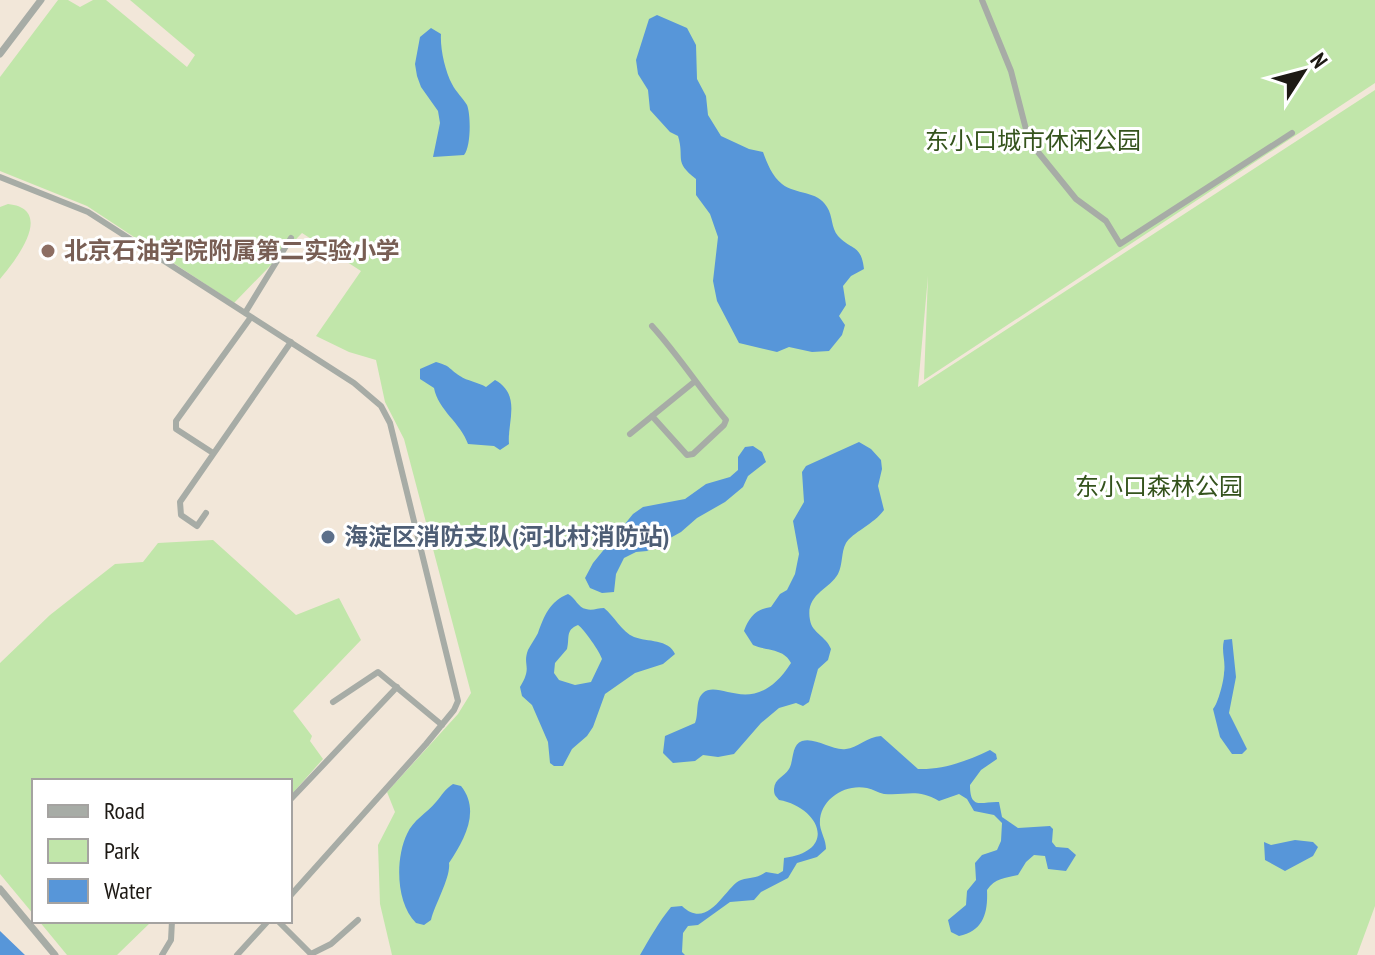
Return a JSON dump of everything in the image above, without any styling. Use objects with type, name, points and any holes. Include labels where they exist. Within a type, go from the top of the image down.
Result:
[{"type":"street","points":[[0,54],[41,0]]},
{"type":"street","points":[[982,0],[1011,71],[1029,141],[1076,199],[1106,221],[1120,244],[1292,133]]},
{"type":"street","points":[[0,177],[88,212],[354,383],[381,406],[390,423],[458,701],[442,725],[292,892]]},
{"type":"street","points":[[213,453],[176,429],[176,421],[248,315],[291,238]]},
{"type":"street","points":[[652,326],[682,360],[694,382],[726,420],[693,454],[687,455],[652,416]]},
{"type":"street","points":[[206,513],[197,526],[181,515],[180,502],[291,342]]},
{"type":"street","points":[[630,434],[694,382]]},
{"type":"street","points":[[333,702],[378,672],[442,725]]},
{"type":"street","points":[[292,798],[397,687]]},
{"type":"street","points":[[0,889],[55,955]]},
{"type":"street","points":[[280,923],[311,954],[331,944],[358,920]]},
{"type":"street","points":[[162,955],[171,940],[172,923]]},
{"type":"street","points":[[237,955],[266,923]]},
{"type":"green space","points":[[58,0],[68,0],[80,7],[93,0],[106,0],[187,67],[195,55],[130,0],[1375,0],[1375,83],[924,380],[928,276],[918,387],[1375,90],[1375,906],[1357,955],[392,955],[380,904],[378,845],[395,812],[387,792],[458,714],[471,693],[404,439],[385,402],[376,360],[349,352],[316,336],[361,271],[302,233],[234,303],[87,206],[0,171],[0,77]]},
{"type":"green space","points":[[8,204],[22,208],[29,215],[31,225],[22,248],[0,279],[0,207]]},
{"type":"green space","points":[[213,540],[296,615],[339,598],[361,640],[293,711],[312,736],[310,741],[323,759],[292,794],[292,779],[32,779],[32,913],[0,874],[0,663],[50,615],[115,564],[143,562],[158,543]]},
{"type":"green space","points":[[41,923],[150,923],[117,955],[67,955]]},
{"type":"water","points":[[657,15],[687,28],[696,45],[697,79],[706,96],[708,115],[721,136],[763,152],[782,184],[823,202],[836,233],[861,255],[864,269],[851,276],[843,286],[846,305],[839,316],[845,325],[842,335],[829,351],[812,352],[789,347],[777,352],[739,343],[717,301],[713,281],[718,237],[710,214],[696,195],[696,179],[682,164],[678,136],[670,132],[650,110],[648,90],[638,74],[636,60],[649,19]]},
{"type":"water","points":[[431,28],[441,34],[447,73],[468,110],[469,138],[464,155],[433,157],[440,123],[438,111],[421,87],[415,64],[420,37]]},
{"type":"water","points":[[436,362],[486,387],[495,380],[503,386],[511,401],[509,444],[500,450],[494,446],[468,444],[440,403],[434,388],[420,379],[420,369]]},
{"type":"water","points":[[859,442],[881,460],[878,486],[884,510],[846,543],[838,574],[811,604],[811,624],[831,649],[828,660],[818,669],[809,702],[803,706],[796,703],[779,708],[734,754],[718,757],[703,755],[695,761],[673,763],[663,753],[665,736],[695,723],[703,693],[719,690],[751,694],[764,690],[791,663],[779,652],[753,645],[744,631],[754,614],[771,607],[787,590],[795,574],[799,554],[793,521],[804,502],[802,472],[806,466]]},
{"type":"water","points":[[753,446],[762,452],[766,462],[748,476],[743,487],[681,532],[647,551],[624,558],[616,574],[614,592],[602,593],[590,588],[585,578],[593,563],[633,514],[643,507],[685,499],[706,484],[730,477],[738,470],[738,457],[745,447]]},
{"type":"water","points":[[568,594],[586,609],[604,608],[630,635],[663,643],[675,654],[663,664],[635,673],[605,694],[587,736],[572,749],[563,766],[554,766],[550,763],[548,742],[532,705],[522,696],[520,687],[526,675],[528,650],[548,610]],"holes":[[[578,625],[602,659],[591,682],[575,685],[559,680],[554,673],[555,663],[567,649],[570,632]]]},
{"type":"water","points":[[1232,639],[1236,677],[1229,713],[1247,749],[1242,754],[1232,754],[1220,737],[1213,709],[1224,676],[1224,640]]},
{"type":"water","points":[[881,736],[918,769],[955,764],[990,750],[996,754],[997,759],[981,770],[970,785],[972,798],[978,803],[999,802],[1002,817],[1018,828],[1050,826],[1053,829],[1052,842],[1056,847],[1068,848],[1076,855],[1066,871],[1048,869],[1045,856],[1034,855],[1018,875],[1001,879],[990,886],[983,919],[974,930],[959,936],[951,932],[948,920],[966,905],[967,891],[976,880],[975,863],[982,855],[997,850],[1002,823],[994,815],[974,811],[967,799],[959,794],[939,801],[918,794],[884,794],[867,788],[850,788],[834,795],[823,808],[820,825],[826,849],[817,857],[797,863],[788,878],[761,892],[754,900],[730,902],[698,925],[688,926],[683,933],[682,952],[685,955],[640,955],[671,907],[682,906],[700,914],[709,911],[741,880],[766,872],[778,874],[783,871],[784,858],[801,854],[812,847],[817,838],[813,820],[793,804],[779,800],[774,793],[776,782],[791,766],[798,743],[807,740],[846,749]]},
{"type":"water","points":[[453,784],[461,786],[467,796],[470,805],[468,825],[449,863],[448,876],[431,920],[424,925],[416,923],[409,914],[401,893],[399,868],[403,844],[413,825]]},
{"type":"water","points":[[1295,840],[1313,842],[1318,847],[1313,856],[1285,871],[1265,860],[1264,842],[1271,845]]},
{"type":"water","points":[[0,931],[25,955],[0,955]]},
{"type":"place","name":"北京石油学院附属第二实验小学","points":[[48,251]]},
{"type":"place","name":"海淀区消防支队(河北村消防站)","points":[[328,537]]},
{"type":"park label","name":"东小口城市休闲公园","points":[[1033,141]]},
{"type":"park label","name":"东小口森林公园","points":[[1159,487]]}]
